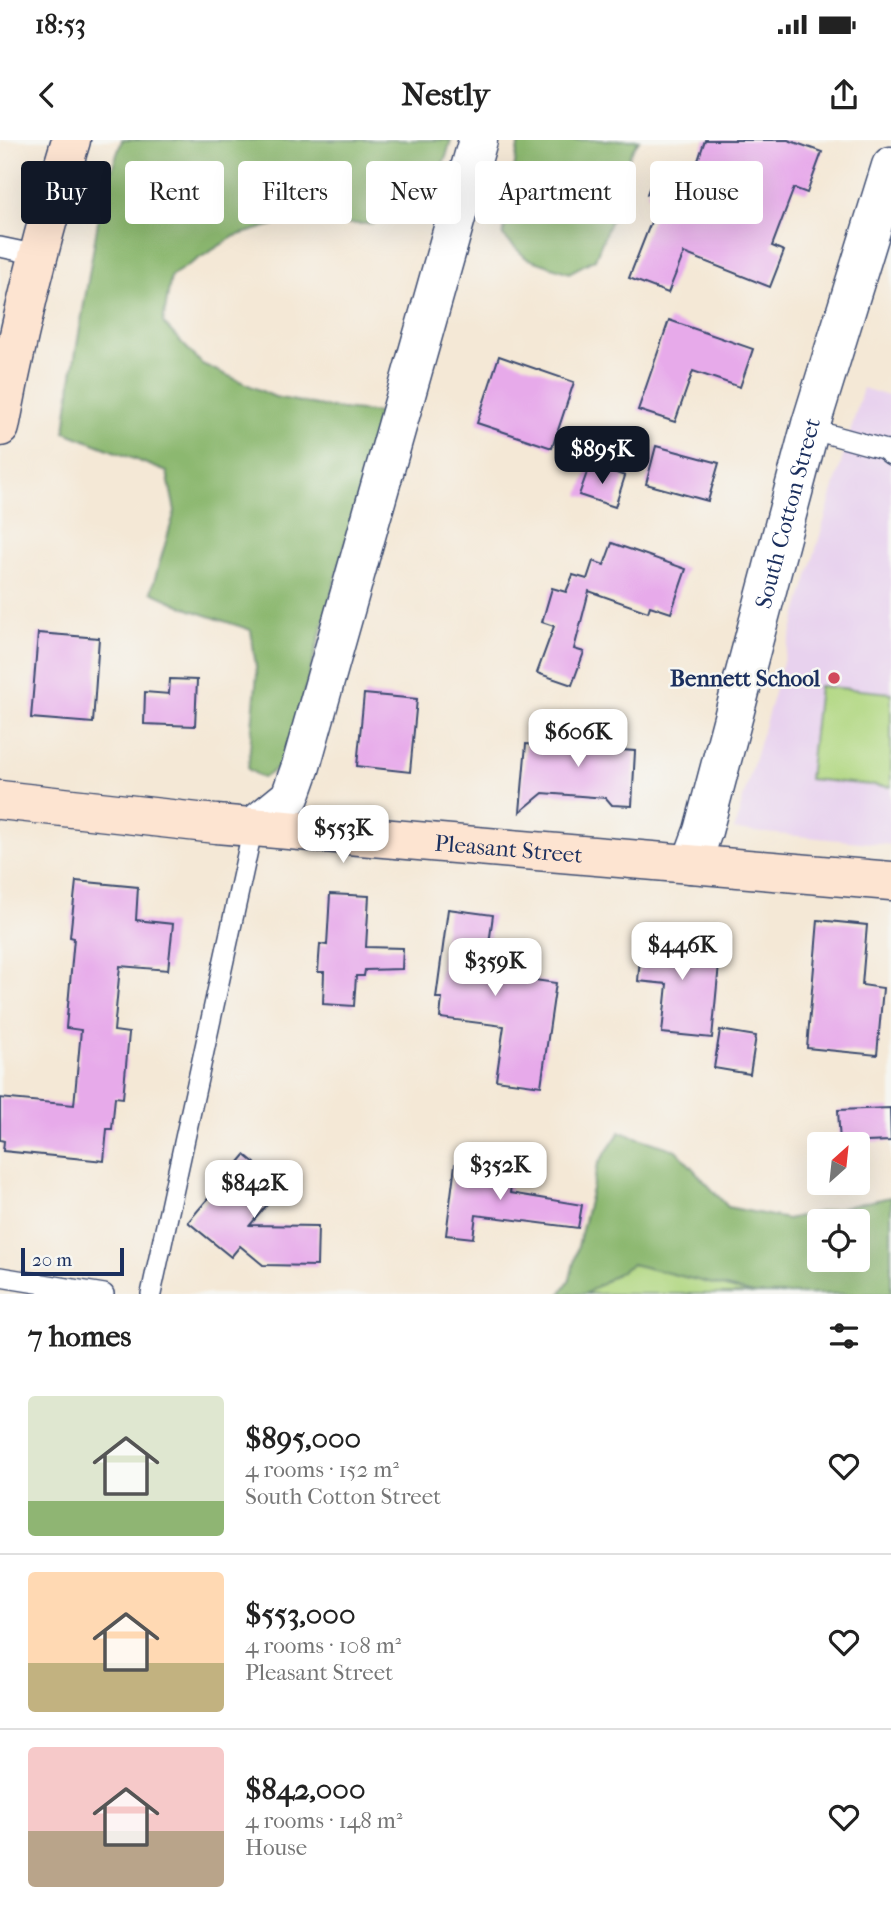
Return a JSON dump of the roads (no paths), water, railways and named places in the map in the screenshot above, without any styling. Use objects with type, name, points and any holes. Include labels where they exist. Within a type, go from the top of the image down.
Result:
[{"type":"street","points":[[0,427],[13,357],[38,255],[71,140]]},
{"type":"street","points":[[253,827],[290,797],[301,766],[478,140]]},
{"type":"street","name":"South Cotton Street","points":[[691,864],[703,831],[810,429],[891,166]]},
{"type":"street","name":"Pleasant Street","points":[[0,800],[253,827],[891,881]]},
{"type":"lane","points":[[0,247],[38,255]]},
{"type":"lane","points":[[810,429],[883,449],[891,455]]},
{"type":"lane","points":[[151,1294],[253,827]]},
{"type":"lane","points":[[0,1276],[104,1294]]},
{"type":"place","name":"Bennett School","points":[[834,678]]}]
